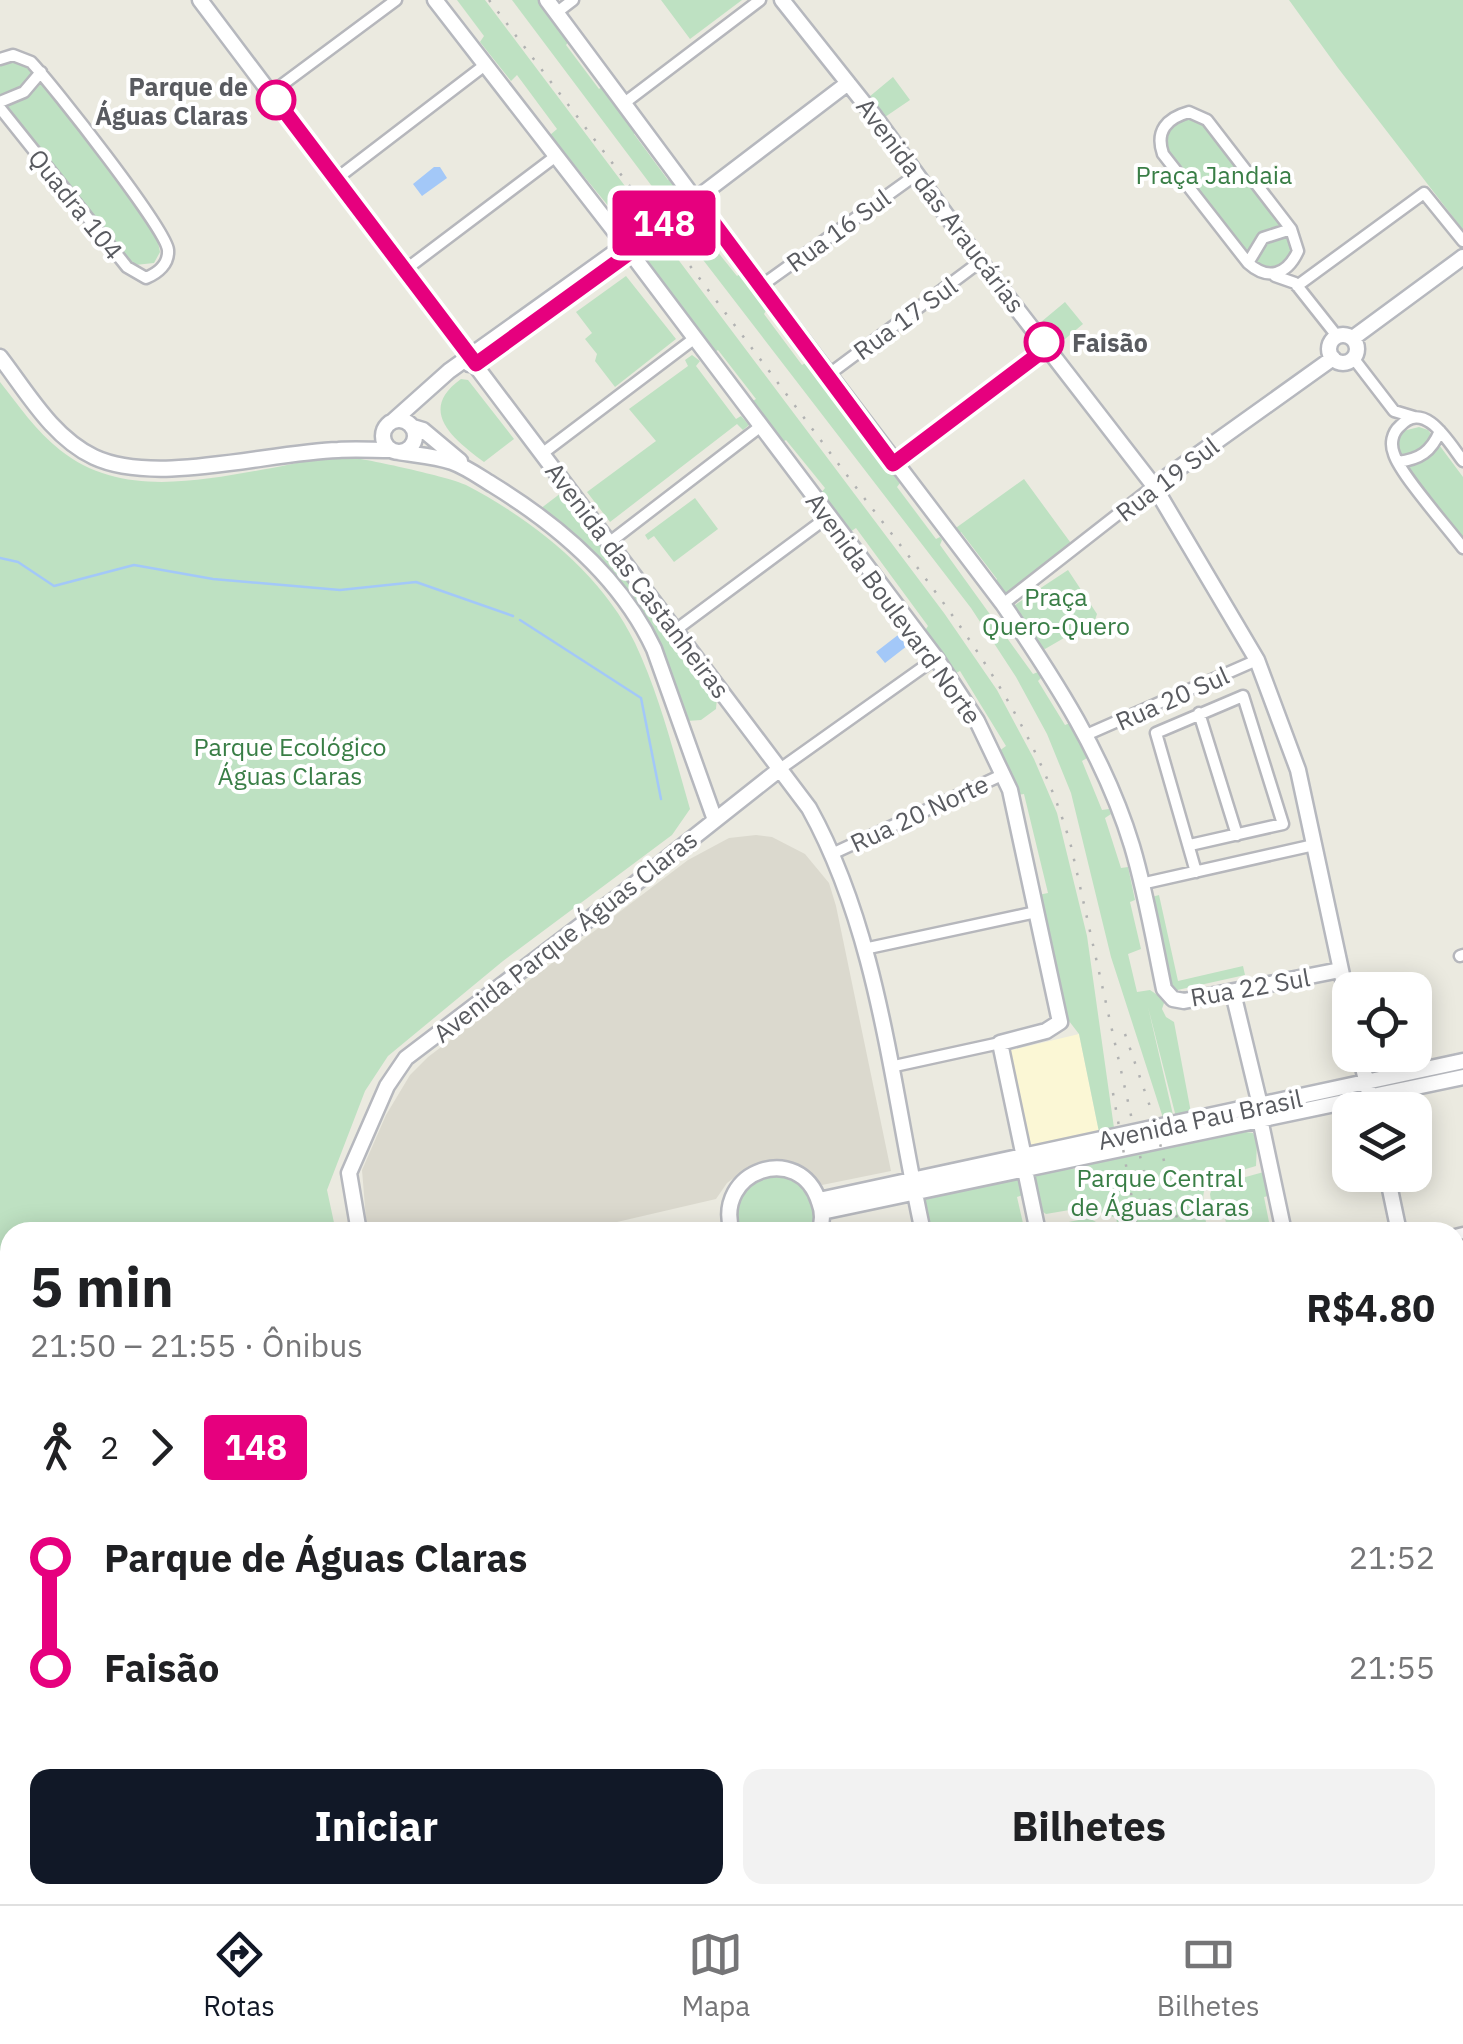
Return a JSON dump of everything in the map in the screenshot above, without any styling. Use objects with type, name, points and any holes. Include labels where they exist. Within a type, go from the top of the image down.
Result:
[{"type":"street","points":[[271,93],[396,0]]},
{"type":"street","name":"Avenida Boulevard Norte","points":[[436,0],[627,246],[936,658],[976,722],[1004,774],[1060,1011],[1060,1022],[1054,1028],[1000,1043]]},
{"type":"street","points":[[573,0],[552,6],[691,197],[1003,604],[1086,735],[1121,813],[1142,884],[1314,845]]},
{"type":"street","points":[[623,104],[760,0]]},
{"type":"street","name":"Avenida das Araucárias","points":[[782,0],[1154,486],[1258,660],[1298,770],[1340,970]]},
{"type":"street","name":"Avenida das Castanheiras","points":[[206,2],[469,361],[677,629],[809,808],[834,853],[864,948],[920,1222]]},
{"type":"street","name":"Quadra 104","points":[[2,56],[24,58],[41,72],[161,232],[168,255],[160,271],[146,278],[127,267],[0,105],[24,92],[41,72]]},
{"type":"street","points":[[336,180],[486,65]]},
{"type":"street","name":"Avenida Parque Águas Claras","points":[[336,450],[371,438],[424,392],[627,246],[846,80]]},
{"type":"street","points":[[1189,112],[1207,120],[1291,230],[1298,251],[1292,262],[1281,272],[1271,274],[1259,273],[1248,263],[1162,154],[1160,135],[1170,120],[1189,112]]},
{"type":"street","points":[[405,270],[556,156]]},
{"type":"street","name":"Rua 16 Sul","points":[[761,286],[917,174]]},
{"type":"street","points":[[1296,284],[1424,193],[1463,240]]},
{"type":"street","points":[[1248,263],[1263,238],[1291,230]]},
{"type":"street","points":[[1271,274],[1296,284],[1345,337],[1358,346],[1354,359],[1345,363],[1333,358],[1330,346],[1345,337],[1463,257]]},
{"type":"street","name":"Rua 17 Sul","points":[[828,375],[981,261]]},
{"type":"street","points":[[1292,262],[1296,284]]},
{"type":"street","points":[[542,453],[696,338]]},
{"type":"street","points":[[893,464],[1048,347]]},
{"type":"street","name":"Avenida Parque Águas Claras","points":[[0,357],[49,422],[82,449],[106,461],[160,468],[336,450],[395,450],[451,462],[472,471]]},
{"type":"street","name":"Rua 19 Sul","points":[[1003,604],[1154,486],[1333,358]]},
{"type":"street","points":[[1354,359],[1394,412],[1431,422],[1463,460]]},
{"type":"street","points":[[412,427],[405,421],[389,424],[383,437],[395,450],[408,449],[414,442],[412,427],[424,392]]},
{"type":"street","points":[[1394,412],[1392,443],[1398,462],[1463,548]]},
{"type":"street","points":[[1394,433],[1402,422],[1414,418]]},
{"type":"street","points":[[610,542],[762,426]]},
{"type":"street","name":"Avenida Parque Águas Claras","points":[[358,1222],[349,1173],[394,1071],[714,820],[654,649],[630,608],[578,548],[536,512],[472,471],[423,430],[412,427]]},
{"type":"street","points":[[1398,462],[1421,456],[1440,431]]},
{"type":"street","points":[[677,629],[829,516]]},
{"type":"street","points":[[714,820],[936,658]]},
{"type":"street","name":"Rua 20 Sul","points":[[1086,735],[1258,660]]},
{"type":"street","points":[[1196,844],[1280,826],[1283,819],[1244,696],[1156,733],[1203,871]]},
{"type":"street","points":[[1199,713],[1236,836]]},
{"type":"street","name":"Rua 20 Norte","points":[[834,853],[1004,774]]},
{"type":"street","name":"Rua 22 Sul","points":[[1142,884],[1164,988],[1174,999],[1184,1002],[1340,970]]},
{"type":"street","points":[[864,948],[1036,912]]},
{"type":"street","points":[[1233,993],[1282,1222]]},
{"type":"street","points":[[890,1067],[1000,1043],[1036,1222]]},
{"type":"street","name":"Avenida Pau Brasil","points":[[1381,1092],[1463,1061]]},
{"type":"street","name":"Avenida Pau Brasil","points":[[1391,1092],[1463,1078]]},
{"type":"street","name":"Avenida Pau Brasil","points":[[820,1206],[1260,1112],[1332,1102]]},
{"type":"street","points":[[731,1222],[729,1207],[734,1192],[744,1180],[772,1168],[801,1175],[812,1186],[820,1206],[820,1222]]},
{"type":"street","points":[[1391,1192],[1398,1222]]},
{"type":"shaded area","points":[[772,837],[805,854],[829,883],[891,1171],[822,1185],[804,1167],[770,1160],[747,1168],[727,1183],[716,1199],[617,1222],[366,1222],[362,1170],[386,1115],[410,1075],[428,1057],[688,860],[729,838]]},
{"type":"shaded area","points":[[1079,1034],[1099,1132],[1028,1148],[1007,1051]]},
{"type":"green space","points":[[457,0],[485,0],[643,210],[643,216],[628,230],[550,135],[557,129],[517,75],[511,81],[480,42],[484,36]]},
{"type":"green space","points":[[512,0],[539,0],[570,40],[566,45],[599,89],[604,85],[638,129],[634,134],[668,180],[674,176],[681,190],[679,195],[663,201]]},
{"type":"green space","points":[[661,0],[742,0],[690,39]]},
{"type":"green space","points":[[1289,0],[1463,0],[1463,230],[1338,68]]},
{"type":"green space","points":[[23,58],[156,233],[160,252],[154,263],[135,265],[122,256],[0,96],[0,61]]},
{"type":"green space","points":[[893,77],[910,100],[885,117],[869,97]]},
{"type":"green space","name":"Praça Jandaia","points":[[1197,114],[1297,241],[1290,265],[1259,273],[1163,154],[1165,124]]},
{"type":"green space","points":[[688,215],[767,309],[764,314],[802,365],[807,362],[873,447],[900,483],[897,487],[936,539],[940,537],[940,545],[1033,674],[1038,672],[1042,677],[1038,681],[1065,725],[1070,723],[1087,758],[1082,761],[1102,810],[1109,809],[1111,814],[1105,818],[1121,868],[1128,867],[1135,900],[1130,902],[1141,949],[1128,954],[1137,992],[1150,990],[1165,1000],[1162,1009],[1174,1022],[1192,1118],[1177,1121],[1148,1007],[1174,1119],[1164,1121],[1111,957],[1071,793],[1047,734],[1016,677],[971,608],[677,226]]},
{"type":"green space","points":[[662,238],[944,613],[997,690],[1034,759],[1057,813],[1087,936],[1114,1128],[1099,1132],[1079,1034],[1065,1008],[1038,895],[1048,893],[1024,794],[1017,795],[999,751],[1006,746],[960,671],[954,674],[924,632],[928,626],[856,528],[850,532],[821,493],[825,488],[786,440],[781,443],[751,402],[756,399],[718,350],[713,353],[642,253]]},
{"type":"green space","points":[[626,276],[676,339],[615,387],[595,361],[597,354],[585,339],[592,333],[576,312]]},
{"type":"green space","points":[[1065,302],[1083,324],[1059,344],[1041,322]]},
{"type":"green space","points":[[692,355],[700,361],[696,366],[736,419],[741,416],[749,425],[743,430],[737,424],[610,522],[587,492],[656,441],[629,409],[688,366],[685,360]]},
{"type":"green space","points":[[461,379],[468,380],[514,439],[484,462],[452,435],[441,414],[448,391]]},
{"type":"green space","name":"Parque Ecológico Águas Claras","points":[[0,382],[51,443],[84,465],[109,475],[163,482],[245,473],[319,459],[357,458],[466,485],[540,532],[604,594],[635,643],[666,725],[690,809],[672,835],[503,961],[388,1056],[365,1091],[327,1190],[334,1222],[0,1222]]},
{"type":"green space","points":[[1419,427],[1428,430],[1463,477],[1463,539],[1399,457],[1398,441],[1403,431]]},
{"type":"green space","points":[[1024,479],[1073,546],[1004,599],[993,585],[997,579],[961,532],[957,535],[953,530]]},
{"type":"green space","points":[[561,493],[717,697],[716,709],[701,720],[687,721],[663,656],[633,601],[593,553],[540,509]]},
{"type":"green space","points":[[695,498],[718,529],[674,562],[654,536],[648,540],[645,535]]},
{"type":"green space","name":"Praça Quero-Quero","points":[[1068,570],[1097,614],[1095,620],[1045,649],[1037,647],[1012,607]]},
{"type":"green space","points":[[1159,895],[1178,981],[1243,966],[1245,975],[1173,991],[1152,897]]},
{"type":"green space","name":"Parque Central de Águas Claras","points":[[1246,1132],[1253,1133],[1257,1142],[1256,1166],[1215,1179],[1204,1190],[1206,1222],[1117,1222],[1116,1218],[1087,1207],[1046,1214],[1036,1207],[1030,1179],[1043,1170],[1074,1169]]},
{"type":"green space","points":[[785,1170],[816,1198],[816,1222],[736,1222],[736,1194],[744,1182]]},
{"type":"green space","points":[[1271,1170],[1276,1194],[1264,1197],[1269,1222],[1226,1222],[1222,1205],[1212,1207],[1213,1186]]},
{"type":"green space","points":[[1019,1178],[1023,1195],[1017,1197],[1023,1222],[927,1222],[922,1199]]},
{"type":"water","points":[[434,167],[440,167],[447,178],[422,196],[413,184]]},
{"type":"water","points":[[898,635],[907,646],[885,663],[876,652]]},
{"type":"waterway","points":[[0,558],[18,562],[54,586],[134,565],[213,579],[340,590],[416,582],[513,616]]},
{"type":"waterway","points":[[520,620],[641,698],[661,799]]},
{"type":"railway","points":[[489,0],[936,593],[1000,688],[1028,738],[1071,846],[1155,1222]]},
{"type":"railway","points":[[1125,1034],[1155,1121],[1178,1222]]},
{"type":"railway","points":[[1113,1093],[1136,1222]]},
{"type":"bus line","name":"148","points":[[276,100],[476,364],[628,254],[691,203],[698,202],[893,464],[1048,347],[1044,342]]},
{"type":"place","name":"Parque de Águas Claras","points":[[276,100]]},
{"type":"place","name":"Faisão","points":[[1044,342]]}]
